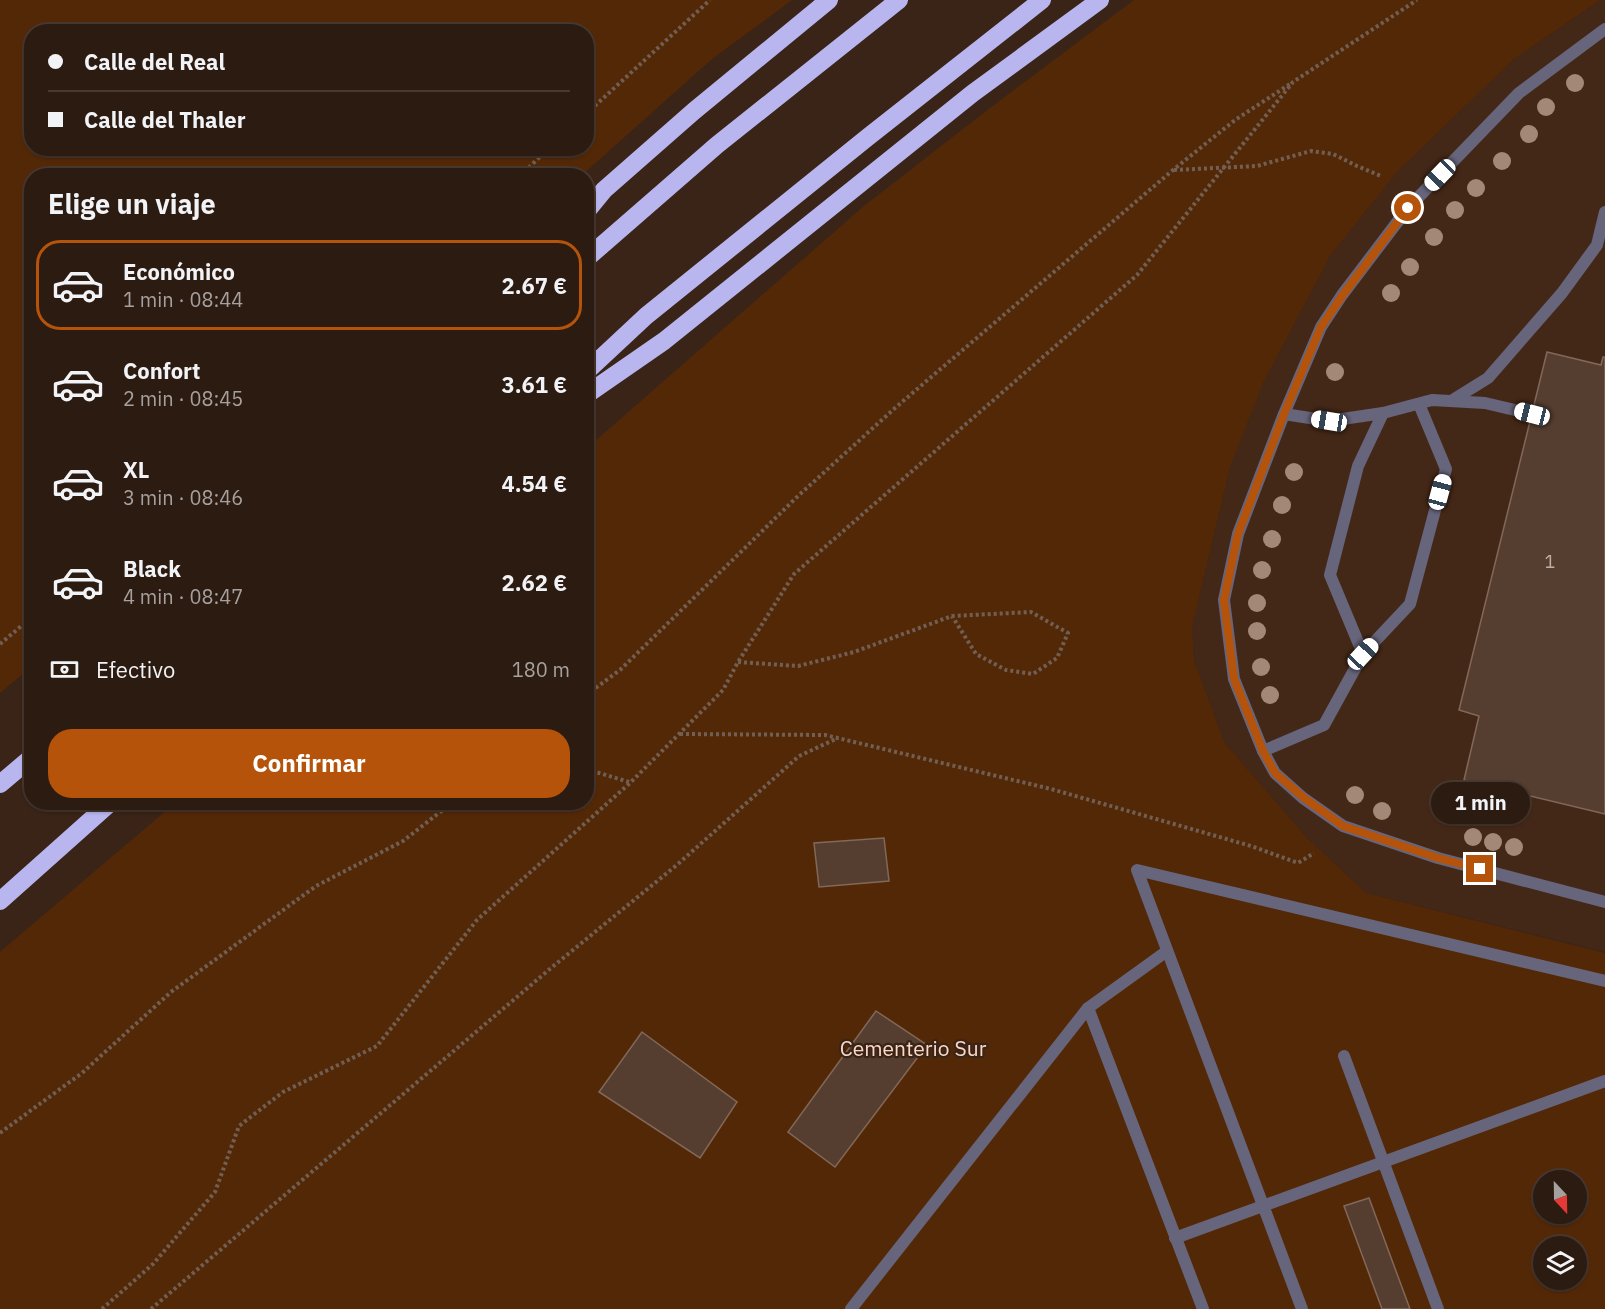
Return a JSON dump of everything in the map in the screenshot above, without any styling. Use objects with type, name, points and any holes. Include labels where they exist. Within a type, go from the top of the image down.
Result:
[{"type":"highway","points":[[594,202],[604,190],[694,111],[830,0]]},
{"type":"highway","points":[[594,252],[717,145],[899,0]]},
{"type":"highway","points":[[594,364],[645,316],[1042,0]]},
{"type":"highway","points":[[594,389],[664,341],[973,93],[1100,0]]},
{"type":"highway","points":[[0,784],[24,764]]},
{"type":"highway","points":[[0,901],[102,810]]},
{"type":"street","points":[[1605,29],[1519,93],[1408,208],[1321,327],[1284,414],[1238,534],[1224,600],[1234,679],[1263,751],[1275,773],[1304,798],[1343,826],[1438,858],[1605,902]]},
{"type":"street","points":[[1451,401],[1488,378],[1562,293],[1597,245],[1605,212]]},
{"type":"street","points":[[1284,414],[1329,421],[1383,413],[1432,400],[1485,403],[1532,414]]},
{"type":"street","points":[[1263,751],[1324,725],[1363,654],[1410,603],[1446,469],[1419,404]]},
{"type":"street","points":[[1363,654],[1330,575],[1358,466],[1383,413]]},
{"type":"street","points":[[1302,1309],[1137,870],[1605,981]]},
{"type":"street","points":[[851,1309],[1088,1008],[1167,951]]},
{"type":"street","points":[[1088,1008],[1203,1309]]},
{"type":"street","points":[[1344,1056],[1438,1309]]},
{"type":"street","points":[[1176,1238],[1605,1081]]},
{"type":"path","points":[[594,107],[710,0]]},
{"type":"path","points":[[594,688],[620,670],[798,496],[895,408],[1173,170],[1235,120],[1417,0]]},
{"type":"path","points":[[102,1309],[153,1264],[215,1192],[239,1125],[284,1092],[377,1046],[477,920],[630,783],[723,690],[738,662],[794,574],[1137,275],[1293,82]]},
{"type":"path","points":[[1173,170],[1257,166],[1311,151],[1333,154],[1381,176]]},
{"type":"path","points":[[528,168],[541,156]]},
{"type":"path","points":[[738,662],[798,666],[854,652],[952,616],[1031,612],[1068,633],[1058,658],[1033,674],[1006,670],[976,654],[952,616]]},
{"type":"path","points":[[0,644],[24,624]]},
{"type":"path","points":[[679,734],[825,735],[1052,789],[1251,846],[1298,863],[1314,853]]},
{"type":"path","points":[[151,1309],[551,968],[678,864],[799,756],[838,738]]},
{"type":"path","points":[[594,772],[630,783]]},
{"type":"path","points":[[0,1133],[82,1073],[171,992],[316,886],[403,841],[443,810]]},
{"type":"shaded area","points":[[1600,0],[1605,0],[1605,952],[1366,893],[1306,837],[1224,742],[1194,660],[1192,627],[1230,467],[1264,381],[1330,256],[1397,172],[1514,59]]},
{"type":"green space","points":[[0,0],[792,0],[712,59],[590,168],[24,168],[24,673],[0,693]]},
{"type":"green space","name":"Cementerio Sur","points":[[1134,0],[1600,0],[1514,59],[1397,172],[1330,256],[1264,381],[1230,467],[1192,627],[1194,660],[1224,742],[1306,837],[1366,893],[1605,953],[1605,1309],[0,1309],[0,952],[167,810],[594,810],[594,442],[864,206]]},
{"type":"building","points":[[1547,352],[1601,365],[1605,357],[1605,814],[1464,780],[1479,716],[1459,710]]},
{"type":"building","points":[[884,838],[889,881],[819,887],[814,843]]},
{"type":"building","points":[[876,1011],[927,1045],[835,1167],[788,1132]]},
{"type":"building","points":[[642,1032],[737,1102],[700,1158],[599,1092]]},
{"type":"building","points":[[1369,1198],[1410,1309],[1382,1309],[1344,1206]]},
{"type":"route","points":[[1408,208],[1321,327],[1284,414],[1238,534],[1224,600],[1234,679],[1263,751],[1275,773],[1304,798],[1343,826],[1438,858],[1480,869]]}]
